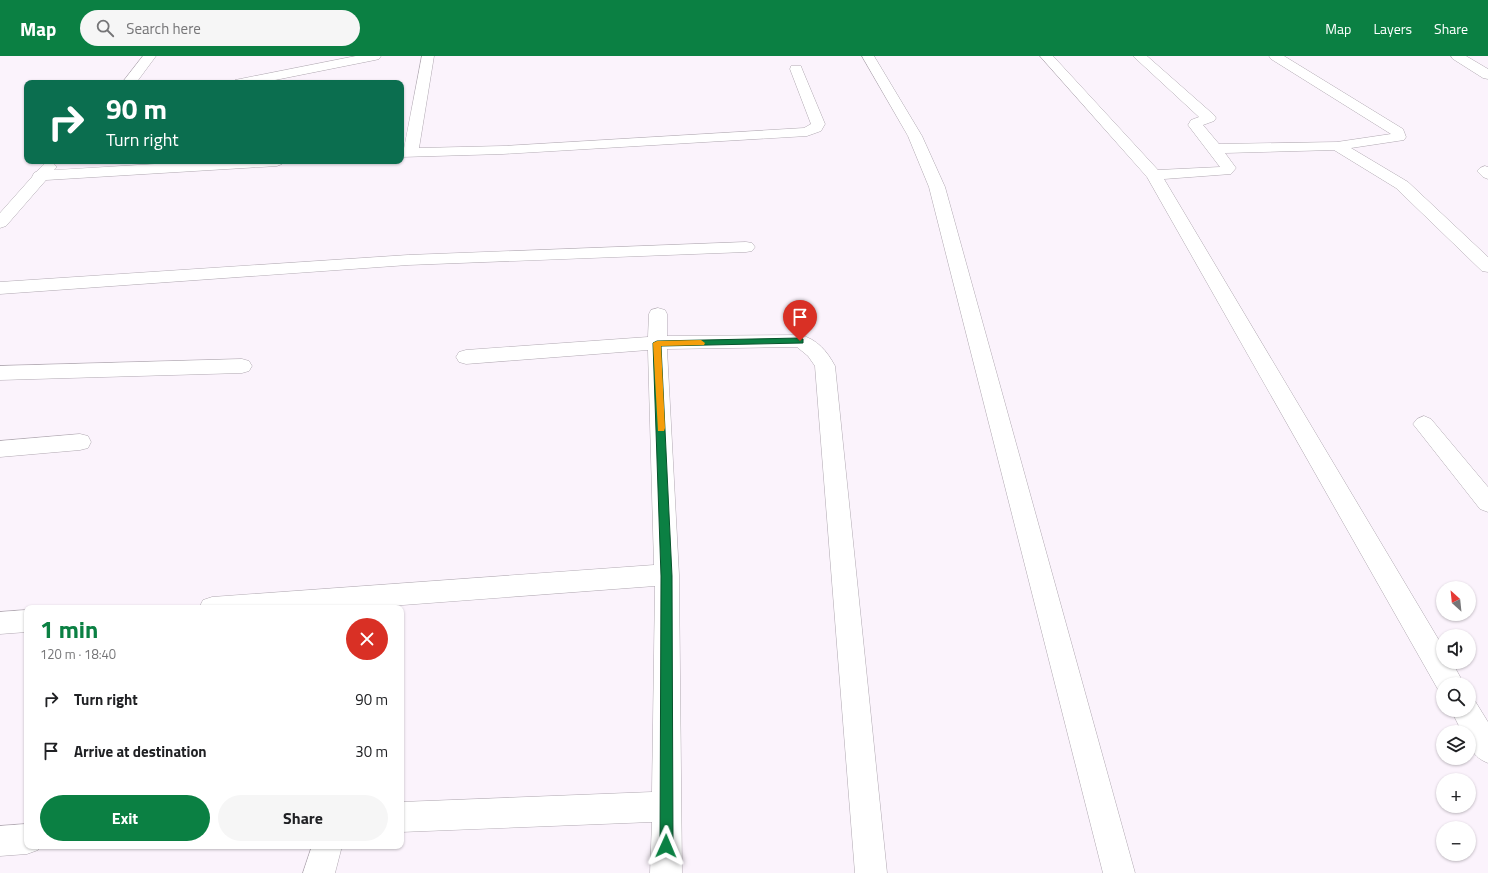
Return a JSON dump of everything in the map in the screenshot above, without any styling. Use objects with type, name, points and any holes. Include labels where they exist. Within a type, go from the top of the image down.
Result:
[{"type":"street","points":[[131,80],[150,56]]},
{"type":"street","points":[[257,80],[375,56]]},
{"type":"street","points":[[428,56],[406,153],[503,150],[806,132],[816,128],[818,124],[796,69]]},
{"type":"street","points":[[868,56],[915,136],[937,187],[1119,873]]},
{"type":"street","points":[[1046,56],[1154,174],[1446,677]]},
{"type":"street","points":[[1139,56],[1209,118],[1196,123],[1195,125],[1215,149],[1228,168],[1226,171],[1154,174]]},
{"type":"street","points":[[1215,149],[1337,146],[1396,139],[1399,137],[1400,135],[1275,56]]},
{"type":"street","points":[[1457,56],[1488,75]]},
{"type":"street","points":[[285,75],[292,62]]},
{"type":"street","points":[[1337,146],[1402,186],[1488,267]]},
{"type":"street","points":[[0,223],[39,176],[51,164]]},
{"type":"street","points":[[39,176],[229,164]]},
{"type":"street","points":[[0,288],[408,260],[746,247]]},
{"type":"street","points":[[658,314],[657,343],[666,576],[666,873]]},
{"type":"street","points":[[466,357],[657,343],[800,341],[813,348],[821,358],[825,366],[871,873]]},
{"type":"street","points":[[0,373],[242,366]]},
{"type":"street","points":[[1424,424],[1488,503]]},
{"type":"street","points":[[0,449],[80,442]]},
{"type":"street","points":[[255,605],[666,576]]},
{"type":"street","points":[[0,623],[24,621]]},
{"type":"street","points":[[1469,717],[1488,749]]},
{"type":"street","points":[[404,817],[667,806]]},
{"type":"street","points":[[0,841],[24,839]]},
{"type":"street","points":[[319,873],[326,849]]},
{"type":"slow traffic","points":[[661,428],[657,343],[701,343]]},
{"type":"route","points":[[666,846],[666,576],[657,343],[800,341]]}]
